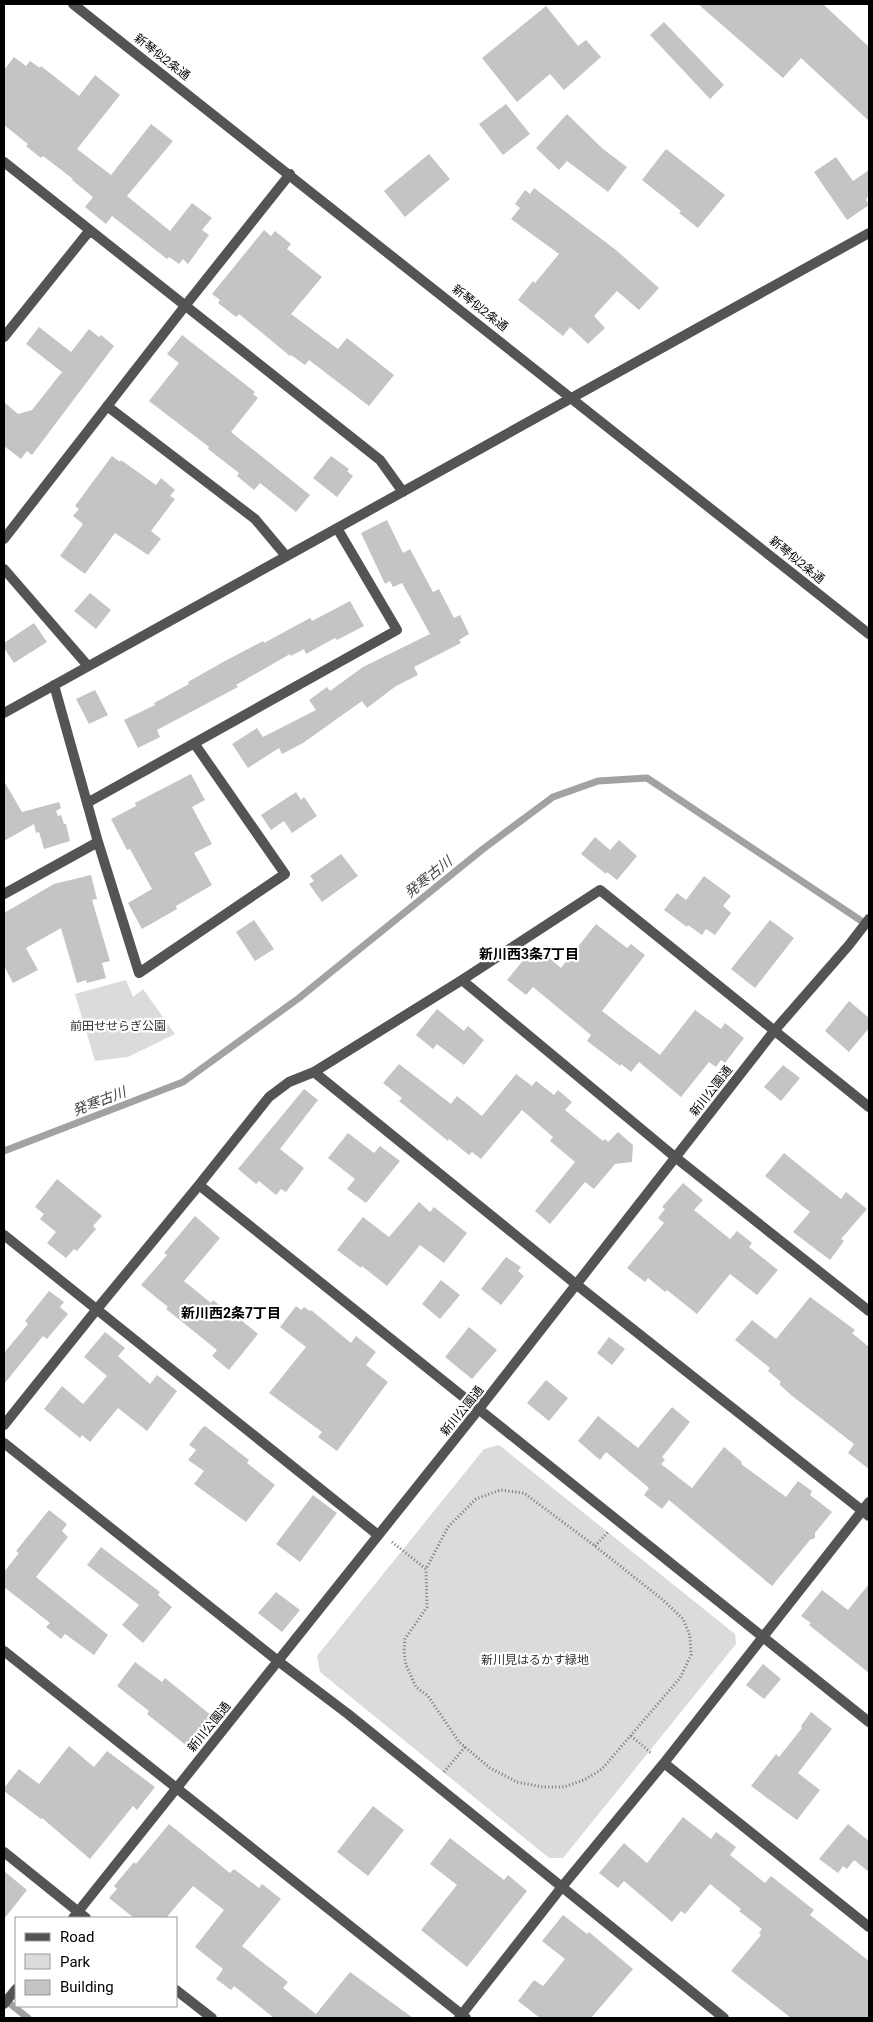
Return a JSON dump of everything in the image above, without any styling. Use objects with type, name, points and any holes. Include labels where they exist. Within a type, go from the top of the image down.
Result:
[{"type":"street","name":"新琴似2条通","points":[[74,4],[573,397],[869,634]]},
{"type":"street","points":[[4,162],[380,460],[403,492]]},
{"type":"street","points":[[4,539],[290,174]]},
{"type":"street","points":[[4,336],[90,230]]},
{"type":"street","points":[[4,713],[869,233]]},
{"type":"street","points":[[107,406],[255,519],[286,556]]},
{"type":"street","points":[[87,803],[397,630],[337,528]]},
{"type":"street","points":[[4,569],[88,666]]},
{"type":"street","points":[[54,685],[98,842],[139,972],[286,874],[194,743]]},
{"type":"street","points":[[4,894],[98,842]]},
{"type":"street","points":[[4,1426],[269,1097],[289,1082],[314,1072],[462,980],[600,890],[869,1107]]},
{"type":"street","name":"新川公園通","points":[[79,1916],[176,1787],[479,1409],[774,1031],[849,945],[869,919]]},
{"type":"street","points":[[462,980],[675,1157],[869,1311]]},
{"type":"street","points":[[4,1651],[462,2017],[561,1888],[664,1764],[763,1637],[867,1510],[577,1285],[314,1072]]},
{"type":"street","points":[[200,1185],[869,1722]]},
{"type":"street","points":[[4,1235],[378,1535]]},
{"type":"street","points":[[4,1443],[278,1661],[348,1714],[724,2018]]},
{"type":"street","points":[[664,1764],[869,1927]]},
{"type":"street","points":[[4,1852],[79,1916]]},
{"type":"street","points":[[4,2004],[15,1990]]},
{"type":"street","points":[[178,1992],[212,2018]]},
{"type":"path","points":[[500,1490],[524,1493],[595,1546],[683,1618],[690,1636],[690,1655],[680,1678],[602,1769],[584,1780],[564,1786],[544,1787],[517,1782],[490,1768],[459,1742],[428,1696],[416,1686],[406,1665],[405,1639],[427,1607],[426,1570],[448,1527],[476,1499],[500,1490]]},
{"type":"path","points":[[595,1546],[609,1531]]},
{"type":"path","points":[[392,1541],[426,1570]]},
{"type":"path","points":[[631,1736],[652,1754]]},
{"type":"path","points":[[441,1775],[465,1747]]},
{"type":"green space","name":"前田せせらぎ公園","points":[[126,980],[133,997],[143,989],[175,1034],[128,1057],[95,1061],[75,994]]},
{"type":"green space","name":"新川見はるかす緑地","points":[[499,1445],[735,1634],[736,1644],[563,1858],[549,1858],[320,1672],[317,1656],[484,1449]]},
{"type":"building","points":[[698,4],[823,4],[869,47],[869,121],[801,58],[783,78]]},
{"type":"building","points":[[546,6],[578,46],[586,40],[601,57],[564,90],[550,74],[517,102],[482,58]]},
{"type":"building","points":[[664,22],[724,85],[710,99],[650,35]]},
{"type":"building","points":[[14,57],[26,66],[30,61],[40,68],[41,66],[79,96],[95,75],[120,95],[77,149],[111,175],[151,124],[173,141],[127,196],[170,231],[192,203],[212,218],[202,230],[209,235],[188,264],[183,259],[179,264],[169,257],[167,259],[112,216],[106,224],[85,207],[93,197],[43,156],[41,158],[26,146],[28,144],[4,125],[4,70]]},
{"type":"building","points":[[506,104],[530,134],[503,155],[479,124]]},
{"type":"building","points":[[567,114],[603,149],[627,167],[608,192],[567,161],[559,170],[536,148]]},
{"type":"building","points":[[666,149],[725,195],[698,228],[679,213],[681,211],[642,180]]},
{"type":"building","points":[[429,154],[450,179],[405,217],[384,191]]},
{"type":"building","points":[[836,157],[853,181],[869,170],[869,194],[866,200],[869,205],[847,220],[814,172]]},
{"type":"building","points":[[534,188],[616,250],[659,288],[639,310],[617,291],[594,316],[605,328],[588,344],[570,327],[563,336],[518,300],[559,254],[511,219],[520,208],[515,204],[525,190],[530,194]]},
{"type":"building","points":[[264,230],[271,236],[275,231],[291,244],[287,249],[322,277],[291,314],[338,349],[347,338],[394,375],[369,406],[309,360],[305,365],[290,356],[239,314],[236,317],[218,303],[220,300],[212,294]]},
{"type":"building","points":[[39,327],[71,352],[89,329],[99,337],[101,335],[114,346],[32,455],[27,451],[21,459],[4,446],[4,402],[18,414],[32,410],[62,372],[26,344]]},
{"type":"building","points":[[182,335],[255,392],[253,394],[258,398],[231,432],[310,495],[296,512],[260,483],[254,490],[237,476],[239,473],[208,449],[209,447],[149,401],[179,363],[167,354]]},
{"type":"building","points":[[112,456],[120,462],[121,460],[156,485],[161,478],[175,490],[170,496],[175,499],[151,531],[161,539],[148,555],[115,533],[85,574],[60,556],[83,524],[73,516],[79,509],[75,506]]},
{"type":"building","points":[[331,456],[349,469],[347,471],[353,476],[337,497],[313,478]]},
{"type":"building","points":[[387,520],[403,553],[410,549],[433,592],[439,589],[454,618],[460,615],[469,634],[459,640],[461,643],[414,667],[418,675],[396,686],[367,708],[362,701],[303,743],[282,754],[279,748],[248,768],[232,744],[257,728],[263,737],[316,710],[309,700],[327,687],[330,691],[363,667],[430,634],[402,583],[393,587],[390,581],[385,584],[361,533]]},
{"type":"building","points":[[90,593],[111,610],[96,629],[74,611]]},
{"type":"building","points":[[350,601],[364,626],[337,640],[335,638],[306,654],[304,649],[291,656],[290,654],[236,685],[238,687],[157,730],[160,737],[138,748],[124,720],[155,705],[154,703],[189,684],[188,682],[223,662],[263,641],[264,643],[310,618],[312,621]]},
{"type":"building","points":[[34,623],[47,642],[14,663],[4,648],[4,643]]},
{"type":"building","points":[[95,690],[108,715],[89,724],[76,699]]},
{"type":"building","points":[[191,774],[205,800],[192,807],[212,844],[194,853],[212,885],[176,906],[177,909],[142,929],[128,903],[152,889],[130,849],[127,850],[111,819],[136,806],[135,803]]},
{"type":"building","points":[[4,781],[22,812],[59,802],[61,808],[56,811],[58,816],[61,815],[64,824],[66,824],[70,841],[44,849],[39,832],[36,833],[34,824],[4,841]]},
{"type":"building","points":[[296,792],[301,800],[304,797],[317,816],[292,833],[284,821],[271,830],[261,815]]},
{"type":"building","points":[[595,837],[610,850],[619,840],[637,856],[617,880],[607,872],[606,874],[581,854]]},
{"type":"building","points":[[341,854],[358,876],[322,902],[309,884],[314,881],[310,876]]},
{"type":"building","points":[[91,875],[97,899],[92,900],[110,961],[102,963],[106,978],[87,983],[86,980],[77,983],[61,928],[26,948],[38,970],[13,983],[4,966],[4,913],[54,884]]},
{"type":"building","points":[[704,876],[731,896],[723,906],[731,913],[715,935],[706,929],[702,935],[688,925],[687,927],[664,910],[677,893],[686,900]]},
{"type":"building","points":[[254,920],[274,949],[255,961],[236,932]]},
{"type":"building","points":[[770,920],[794,938],[755,988],[731,969]]},
{"type":"building","points":[[596,924],[627,948],[631,944],[645,955],[602,1011],[660,1055],[695,1010],[721,1029],[725,1023],[744,1038],[725,1063],[721,1060],[716,1067],[709,1062],[681,1097],[639,1062],[631,1072],[621,1064],[620,1066],[587,1041],[591,1035],[533,987],[526,995],[507,980],[535,946],[561,968]]},
{"type":"building","points":[[849,1001],[869,1018],[869,1028],[849,1052],[825,1031]]},
{"type":"building","points":[[437,1009],[464,1031],[468,1026],[484,1040],[464,1065],[437,1044],[433,1049],[416,1035]]},
{"type":"building","points":[[399,1064],[451,1104],[457,1096],[482,1116],[516,1074],[532,1086],[536,1081],[554,1095],[558,1090],[572,1102],[565,1110],[603,1141],[605,1139],[608,1142],[618,1132],[633,1145],[632,1162],[615,1164],[594,1189],[585,1182],[550,1224],[535,1211],[575,1162],[550,1141],[553,1137],[522,1110],[481,1159],[472,1152],[469,1155],[449,1139],[448,1141],[399,1101],[402,1098],[383,1083]]},
{"type":"building","points":[[783,1065],[800,1078],[781,1101],[764,1087]]},
{"type":"building","points":[[304,1089],[318,1100],[280,1149],[304,1168],[286,1192],[281,1189],[276,1195],[259,1181],[256,1184],[238,1169]]},
{"type":"building","points":[[348,1133],[374,1153],[380,1146],[400,1161],[366,1203],[347,1189],[355,1179],[328,1158]]},
{"type":"building","points":[[784,1153],[841,1199],[846,1192],[867,1209],[841,1239],[844,1241],[830,1260],[793,1232],[810,1212],[765,1176]]},
{"type":"building","points":[[57,1179],[102,1216],[93,1226],[96,1229],[77,1251],[74,1249],[66,1258],[47,1243],[56,1232],[40,1219],[44,1214],[35,1207]]},
{"type":"building","points":[[683,1183],[703,1200],[694,1210],[730,1239],[737,1231],[752,1243],[749,1247],[778,1270],[757,1295],[730,1274],[697,1314],[667,1290],[665,1292],[648,1278],[645,1282],[627,1268],[664,1223],[658,1218],[665,1209],[662,1207]]},
{"type":"building","points":[[419,1202],[430,1212],[434,1207],[467,1233],[444,1263],[420,1245],[387,1286],[362,1266],[361,1268],[337,1250],[363,1217],[389,1237]]},
{"type":"building","points":[[195,1216],[220,1238],[184,1281],[211,1303],[213,1300],[258,1334],[229,1370],[212,1356],[217,1350],[166,1309],[168,1307],[141,1285],[167,1255],[164,1253]]},
{"type":"building","points":[[506,1257],[521,1267],[518,1271],[524,1276],[501,1305],[481,1289]]},
{"type":"building","points":[[441,1280],[460,1295],[440,1319],[422,1304]]},
{"type":"building","points":[[49,1291],[64,1302],[60,1307],[68,1314],[47,1339],[43,1336],[4,1384],[4,1353],[28,1324],[25,1321]]},
{"type":"building","points":[[810,1297],[855,1330],[852,1333],[869,1347],[869,1469],[848,1453],[854,1444],[791,1395],[779,1384],[781,1382],[768,1371],[770,1368],[735,1340],[752,1320],[776,1339]]},
{"type":"building","points":[[296,1306],[301,1310],[304,1307],[311,1310],[351,1343],[356,1336],[376,1352],[366,1365],[388,1382],[337,1451],[318,1437],[322,1432],[269,1393],[306,1347],[280,1327]]},
{"type":"building","points":[[469,1327],[497,1350],[472,1379],[445,1357]]},
{"type":"building","points":[[105,1332],[125,1348],[118,1356],[150,1384],[157,1375],[177,1391],[147,1431],[118,1408],[90,1442],[82,1435],[80,1438],[44,1409],[62,1386],[83,1404],[107,1376],[84,1357]]},
{"type":"building","points":[[609,1337],[625,1349],[612,1365],[597,1353]]},
{"type":"building","points":[[546,1380],[568,1398],[549,1421],[527,1403]]},
{"type":"building","points":[[672,1407],[690,1422],[662,1457],[665,1460],[661,1464],[692,1488],[724,1447],[742,1462],[741,1464],[786,1497],[798,1481],[812,1491],[810,1495],[832,1512],[815,1533],[815,1538],[810,1540],[772,1586],[669,1500],[662,1509],[644,1495],[649,1488],[606,1452],[600,1460],[578,1441],[598,1416],[638,1448]]},
{"type":"building","points":[[205,1426],[249,1460],[247,1463],[275,1485],[246,1522],[194,1484],[204,1471],[188,1460],[196,1450],[189,1445]]},
{"type":"building","points":[[313,1495],[337,1513],[300,1562],[276,1544]]},
{"type":"building","points":[[49,1510],[67,1524],[62,1531],[68,1537],[36,1577],[108,1635],[94,1655],[65,1634],[61,1639],[46,1627],[50,1623],[4,1587],[4,1572],[19,1553],[16,1551]]},
{"type":"building","points":[[101,1547],[160,1592],[158,1595],[172,1607],[143,1643],[122,1625],[139,1605],[87,1565]]},
{"type":"building","points":[[869,1584],[869,1673],[809,1625],[811,1623],[801,1616],[822,1590],[848,1610]]},
{"type":"building","points":[[276,1592],[300,1610],[282,1632],[258,1613]]},
{"type":"building","points":[[135,1662],[162,1682],[165,1678],[212,1716],[187,1746],[147,1714],[149,1711],[117,1686]]},
{"type":"building","points":[[763,1664],[781,1679],[764,1699],[746,1685]]},
{"type":"building","points":[[811,1712],[832,1729],[798,1773],[820,1790],[797,1820],[751,1786],[776,1754],[779,1757],[802,1728],[801,1726]]},
{"type":"building","points":[[69,1746],[94,1767],[107,1751],[155,1787],[137,1810],[133,1806],[90,1859],[42,1818],[4,1791],[4,1788],[19,1769],[39,1784]]},
{"type":"building","points":[[373,1806],[404,1830],[368,1876],[337,1852]]},
{"type":"building","points":[[683,1817],[711,1839],[716,1832],[736,1847],[730,1855],[765,1883],[771,1876],[814,1910],[810,1915],[869,1961],[869,2018],[791,2018],[731,1971],[761,1935],[759,1933],[762,1929],[710,1884],[685,1914],[681,1911],[672,1922],[624,1881],[618,1888],[599,1873],[624,1843],[647,1863]]},
{"type":"building","points":[[169,1824],[230,1873],[234,1869],[259,1888],[262,1884],[281,1899],[242,1946],[288,1982],[283,1988],[316,2014],[350,1972],[413,2018],[274,2018],[234,1986],[231,1990],[216,1979],[223,1969],[195,1947],[224,1910],[193,1886],[167,1917],[133,1917],[109,1898],[117,1889],[114,1886],[134,1862],[136,1864]]},
{"type":"building","points":[[848,1824],[869,1841],[869,1872],[854,1860],[847,1869],[843,1866],[838,1873],[819,1859]]},
{"type":"building","points":[[450,1838],[504,1880],[508,1875],[527,1891],[467,1967],[421,1930],[457,1885],[430,1864]]},
{"type":"building","points":[[4,1871],[27,1890],[4,1919]]},
{"type":"building","points":[[563,1915],[587,1934],[589,1932],[633,1969],[591,2018],[540,2018],[518,2001],[534,1980],[543,1986],[565,1959],[542,1941]]},
{"type":"waterway","name":"発寒古川","points":[[4,1151],[183,1082],[299,998],[483,849],[553,797],[598,781],[647,778],[869,926]]},
{"type":"waterway","points":[[4,1999],[28,2018]]},
{"type":"district","name":"新川西3条7丁目","points":[[529,954]]},
{"type":"district","name":"新川西2条7丁目","points":[[231,1313]]}]
